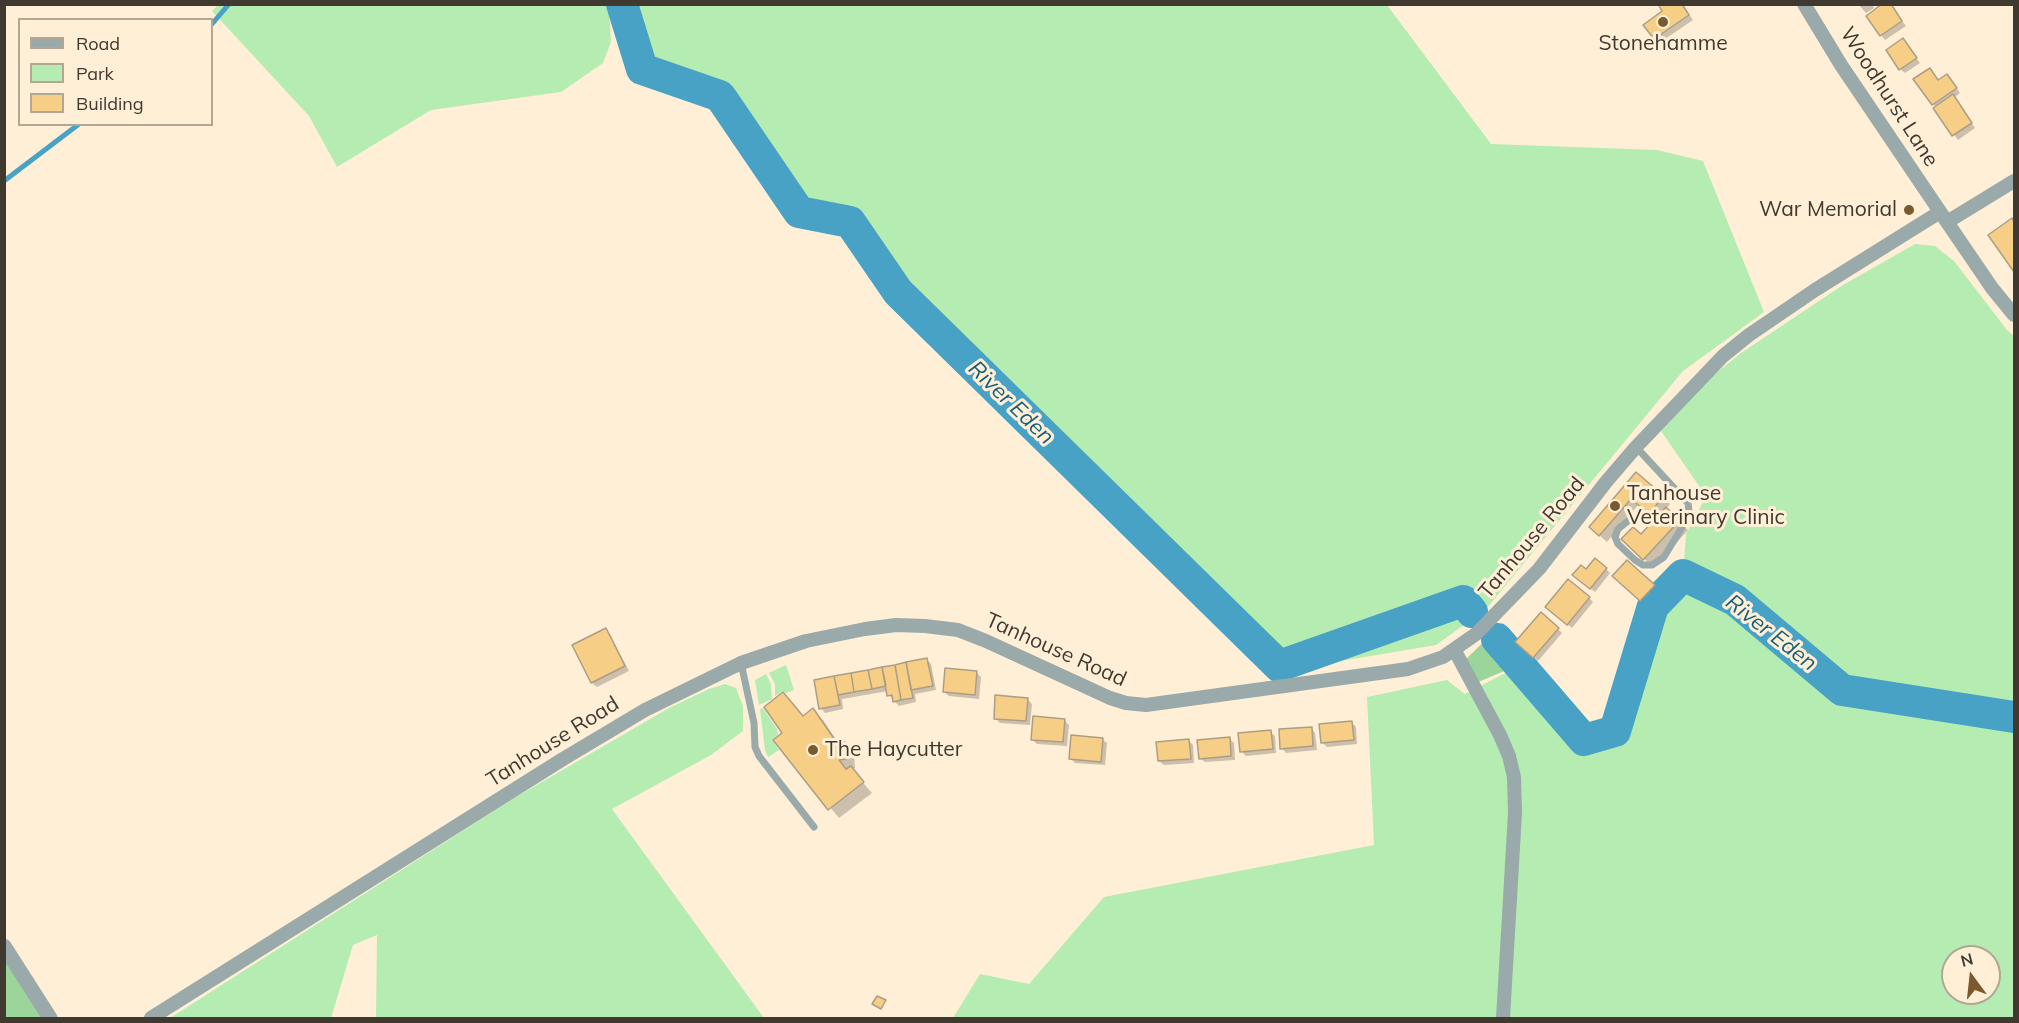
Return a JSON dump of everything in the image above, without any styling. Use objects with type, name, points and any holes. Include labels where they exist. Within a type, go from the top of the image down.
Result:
[{"type":"street","name":"Woodhurst Lane","points":[[1804,4],[1841,64],[1943,217],[1992,288],[2014,315]]},
{"type":"street","name":"Tanhouse Road","points":[[151,1018],[603,734],[645,710],[741,663],[828,635],[896,625],[958,630],[987,641],[1110,698],[1126,704],[1146,705],[1408,669],[1429,663],[1455,651],[1476,634],[1539,569],[1636,447],[1723,356],[1749,335],[1815,290],[1943,217],[2014,181]]},
{"type":"street","points":[[1455,651],[1500,735],[1509,756],[1514,777],[1515,813],[1503,1018]]},
{"type":"street","points":[[4,946],[50,1018]]},
{"type":"lane","points":[[1628,521],[1618,529],[1615,537],[1618,544],[1643,565],[1652,565],[1664,557],[1681,530],[1689,511],[1688,503],[1636,447]]},
{"type":"lane","points":[[741,663],[754,723],[755,747],[759,756],[814,826]]},
{"type":"green space","points":[[853,4],[855,6],[862,4],[1387,5],[1491,144],[1657,150],[1703,161],[1764,312],[1683,371],[1486,609],[1436,645],[1341,661],[1279,666],[898,292],[850,222],[799,212],[720,96],[642,69],[622,5]]},
{"type":"green space","points":[[218,5],[609,5],[611,42],[603,63],[561,92],[431,110],[337,167],[309,116],[212,11]]},
{"type":"green space","points":[[1915,244],[1935,246],[1954,261],[2014,336],[2014,1018],[953,1018],[980,974],[1029,984],[1104,897],[1374,845],[1367,697],[1447,680],[1465,694],[1509,671],[1532,684],[1584,740],[1620,714],[1653,606],[1683,575],[1686,534],[1706,496],[1661,431],[1710,378],[1741,353],[1843,285]]},
{"type":"green space","points":[[1503,623],[1523,663],[1476,683],[1463,662]]},
{"type":"green space","points":[[786,665],[794,690],[786,693],[783,691],[775,696],[775,684],[769,673]]},
{"type":"green space","points":[[766,674],[771,684],[772,699],[759,705],[755,680]]},
{"type":"green space","points":[[725,684],[736,688],[743,706],[743,731],[711,755],[612,809],[764,1018],[376,1018],[377,935],[353,945],[331,1018],[170,1018],[511,800],[669,708]]},
{"type":"green space","points":[[763,708],[777,729],[778,735],[772,740],[779,750],[768,757],[765,750],[760,709]]},
{"type":"green space","points":[[5,946],[50,1018],[5,1018]]},
{"type":"building","name":"Stonehamme","points":[[1658,4],[1682,4],[1689,15],[1654,39],[1643,25],[1662,11]]},
{"type":"building","points":[[1882,4],[1891,4],[1902,21],[1880,36],[1866,16]]},
{"type":"building","points":[[1903,38],[1917,58],[1899,70],[1886,50]]},
{"type":"building","points":[[1930,68],[1938,80],[1947,74],[1957,88],[1932,105],[1913,79]]},
{"type":"building","points":[[1953,94],[1972,123],[1952,136],[1933,108]]},
{"type":"building","points":[[2012,218],[2014,222],[2014,272],[1988,235]]},
{"type":"building","name":"Tanhouse Veterinary Clinic","points":[[1636,472],[1664,496],[1649,514],[1631,499],[1599,536],[1589,527]]},
{"type":"building","points":[[1666,507],[1680,520],[1643,560],[1621,539],[1633,527],[1641,534]]},
{"type":"building","points":[[1595,558],[1607,568],[1590,589],[1572,575],[1581,565],[1586,569]]},
{"type":"building","points":[[1627,560],[1655,585],[1640,601],[1612,576]]},
{"type":"building","points":[[1568,579],[1590,597],[1567,625],[1545,607]]},
{"type":"building","points":[[1541,612],[1559,628],[1533,658],[1515,642]]},
{"type":"building","points":[[606,628],[625,666],[591,683],[572,645]]},
{"type":"building","points":[[927,658],[933,686],[911,690],[906,662]]},
{"type":"building","points":[[906,662],[913,698],[901,700],[895,665]]},
{"type":"building","points":[[895,665],[901,700],[893,702],[892,695],[887,696],[882,667]]},
{"type":"building","points":[[882,667],[886,686],[872,689],[868,670]]},
{"type":"building","points":[[945,668],[977,671],[975,695],[943,692]]},
{"type":"building","points":[[868,670],[872,689],[854,692],[851,673]]},
{"type":"building","points":[[851,673],[854,692],[838,695],[834,676]]},
{"type":"building","points":[[834,676],[840,705],[819,709],[814,680]]},
{"type":"building","name":"The Haycutter","points":[[783,692],[803,716],[813,708],[837,743],[845,742],[846,759],[839,760],[846,769],[851,766],[864,782],[828,810],[773,740],[782,733],[764,707]]},
{"type":"building","points":[[995,695],[1028,698],[1026,721],[994,719]]},
{"type":"building","points":[[1033,716],[1065,719],[1063,742],[1031,740]]},
{"type":"building","points":[[1352,721],[1354,740],[1321,743],[1319,724]]},
{"type":"building","points":[[1312,727],[1313,746],[1280,749],[1279,729]]},
{"type":"building","points":[[1271,730],[1273,749],[1240,752],[1238,733]]},
{"type":"building","points":[[1071,735],[1103,738],[1101,762],[1069,759]]},
{"type":"building","points":[[1230,737],[1231,756],[1199,759],[1197,740]]},
{"type":"building","points":[[1189,739],[1191,759],[1158,761],[1156,742]]},
{"type":"building","points":[[877,996],[886,1000],[881,1009],[872,1004]]},
{"type":"waterway","points":[[213,23],[229,4]]},
{"type":"waterway","name":"River Eden","points":[[622,4],[642,69],[720,96],[799,212],[850,222],[898,292],[1279,666],[1463,601],[1472,612]]},
{"type":"waterway","points":[[4,181],[76,126]]},
{"type":"waterway","name":"River Eden","points":[[1497,639],[1584,740],[1615,731],[1653,606],[1683,575],[1735,600],[1842,690],[2014,717]]},
{"type":"place","name":"Stonehamme","points":[[1663,22]]},
{"type":"place","name":"War Memorial","points":[[1909,210]]},
{"type":"place","name":"Tanhouse Veterinary Clinic","points":[[1615,506]]},
{"type":"place","name":"The Haycutter","points":[[813,750]]}]
